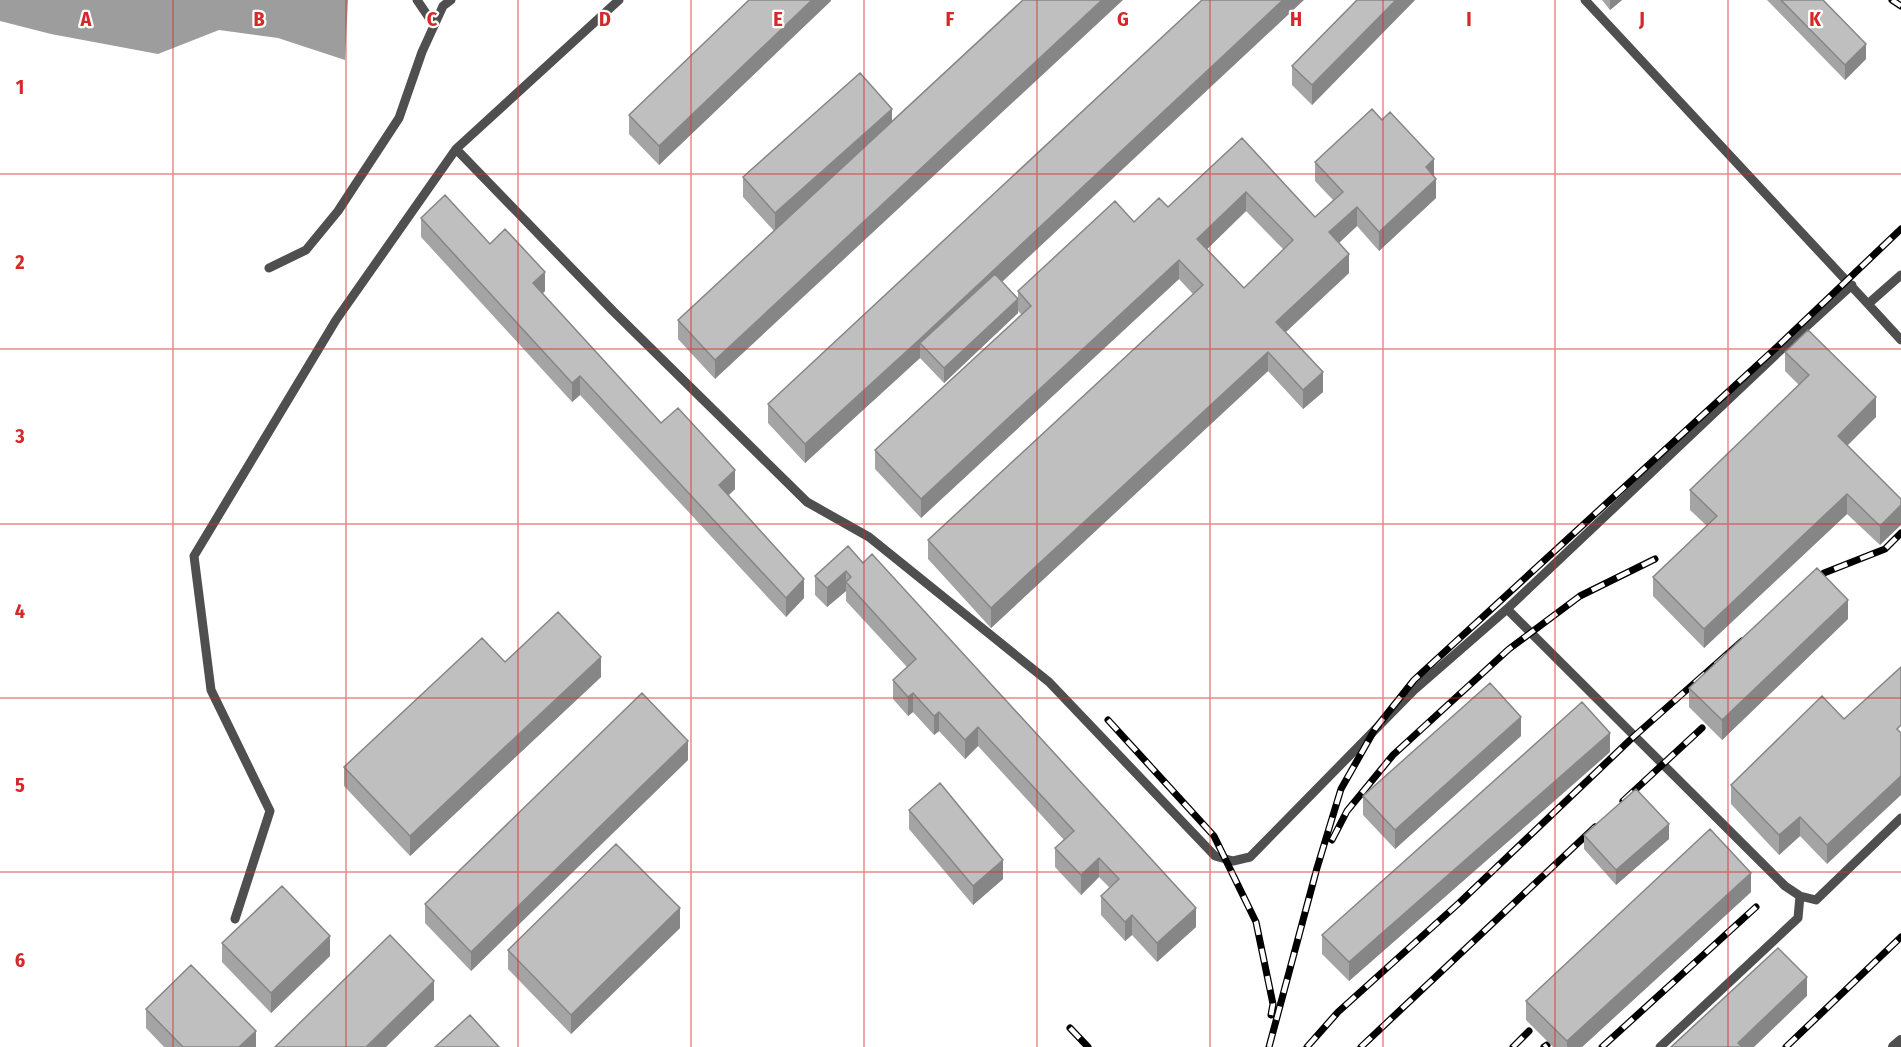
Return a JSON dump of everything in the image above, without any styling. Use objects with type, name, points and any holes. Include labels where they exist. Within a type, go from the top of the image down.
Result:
[{"type":"street","points":[[1894,1047],[1901,1041]]},
{"type":"lane","points":[[417,0],[434,24]]},
{"type":"lane","points":[[269,268],[306,250],[338,211],[399,118],[434,24],[443,6],[451,0]]},
{"type":"lane","points":[[235,919],[270,811],[212,690],[194,556],[336,320],[456,149],[619,0]]},
{"type":"lane","points":[[1586,0],[1901,340]]},
{"type":"lane","points":[[456,149],[613,311],[807,502],[869,537],[1049,682],[1215,856],[1233,861],[1250,857],[1413,690],[1507,609],[1852,285]]},
{"type":"lane","points":[[1868,304],[1901,275]]},
{"type":"lane","points":[[1507,609],[1785,886],[1800,896],[1816,900],[1901,818]]},
{"type":"lane","points":[[1660,1047],[1798,918],[1800,896]]},
{"type":"shaded area","points":[[0,0],[348,0],[345,60],[278,38],[219,30],[158,54],[51,34],[0,21]]},
{"type":"building","points":[[749,0],[812,0],[659,146],[629,115]]},
{"type":"building","points":[[1023,0],[1102,0],[715,360],[678,320]]},
{"type":"building","points":[[1202,0],[1283,0],[805,444],[768,404]]},
{"type":"building","points":[[1357,0],[1396,0],[1312,85],[1292,66]]},
{"type":"building","points":[[1781,0],[1823,0],[1866,44],[1845,65]]},
{"type":"building","points":[[860,73],[892,109],[775,213],[743,177]]},
{"type":"building","points":[[1372,109],[1382,120],[1390,112],[1434,159],[1426,167],[1436,179],[1379,232],[1357,207],[1329,232],[1349,254],[1276,322],[1323,372],[1303,390],[1268,352],[991,608],[928,540],[1203,285],[1179,260],[921,499],[875,450],[1031,306],[1018,291],[1115,201],[1134,222],[1159,198],[1168,207],[1242,138],[1315,217],[1343,192],[1315,162]],"holes":[[[1246,192],[1293,240],[1244,288],[1197,239]]]},
{"type":"building","points":[[445,195],[490,244],[505,229],[545,272],[533,283],[661,423],[678,408],[735,470],[719,485],[804,579],[786,598],[580,376],[572,383],[421,218]]},
{"type":"building","points":[[995,274],[1018,299],[944,368],[920,343]]},
{"type":"building","points":[[1808,330],[1876,397],[1838,436],[1901,499],[1901,505],[1880,526],[1847,494],[1704,629],[1653,577],[1717,516],[1690,490],[1809,375],[1785,352]]},
{"type":"building","points":[[848,546],[863,563],[872,554],[1196,908],[1157,943],[1132,915],[1125,922],[1101,896],[1119,879],[1099,858],[1081,875],[1055,848],[1074,831],[978,727],[965,740],[939,712],[934,716],[913,693],[908,697],[893,680],[916,659],[846,582],[851,577],[846,571],[827,588],[815,576]]},
{"type":"building","points":[[1817,568],[1848,600],[1722,720],[1689,688]]},
{"type":"building","points":[[558,612],[601,657],[410,836],[344,767],[482,638],[505,662]]},
{"type":"building","points":[[1901,667],[1901,725],[1897,729],[1901,733],[1901,776],[1827,845],[1800,817],[1779,835],[1731,785],[1822,696],[1844,719]]},
{"type":"building","points":[[1490,683],[1521,717],[1395,830],[1363,796]]},
{"type":"building","points":[[642,693],[688,741],[471,952],[425,904]]},
{"type":"building","points":[[1582,702],[1610,733],[1349,962],[1322,935]]},
{"type":"building","points":[[940,783],[1003,860],[973,886],[909,810]]},
{"type":"building","points":[[1636,789],[1669,824],[1616,870],[1584,835]]},
{"type":"building","points":[[1710,829],[1751,873],[1567,1041],[1526,1001]]},
{"type":"building","points":[[616,844],[680,908],[571,1015],[508,950]]},
{"type":"building","points":[[282,886],[330,936],[271,993],[222,943]]},
{"type":"building","points":[[390,935],[434,981],[366,1047],[275,1047]]},
{"type":"building","points":[[1778,948],[1807,977],[1738,1043],[1742,1047],[1671,1047]]},
{"type":"building","points":[[191,965],[256,1031],[239,1047],[183,1047],[146,1009]]},
{"type":"building","points":[[470,1015],[499,1047],[435,1047]]},
{"type":"railway","points":[[1892,0],[1901,6]]},
{"type":"railway","points":[[1269,1047],[1317,868],[1341,789],[1375,729],[1414,680],[1778,346],[1901,229]]},
{"type":"railway","points":[[1811,584],[1824,573],[1885,549],[1901,533]]},
{"type":"railway","points":[[1332,840],[1347,811],[1393,755],[1509,649],[1580,596],[1655,559]]},
{"type":"railway","points":[[1307,1047],[1338,1012],[1459,903],[1630,740],[1742,641]]},
{"type":"railway","points":[[1108,720],[1214,836],[1256,922],[1273,1004],[1271,1015]]},
{"type":"railway","points":[[1623,801],[1702,728]]},
{"type":"railway","points":[[1361,1047],[1595,827]]},
{"type":"railway","points":[[1602,1047],[1756,907]]},
{"type":"railway","points":[[1786,1047],[1901,937]]},
{"type":"railway","points":[[1070,1028],[1088,1047]]},
{"type":"railway","points":[[1513,1047],[1529,1031]]}]
